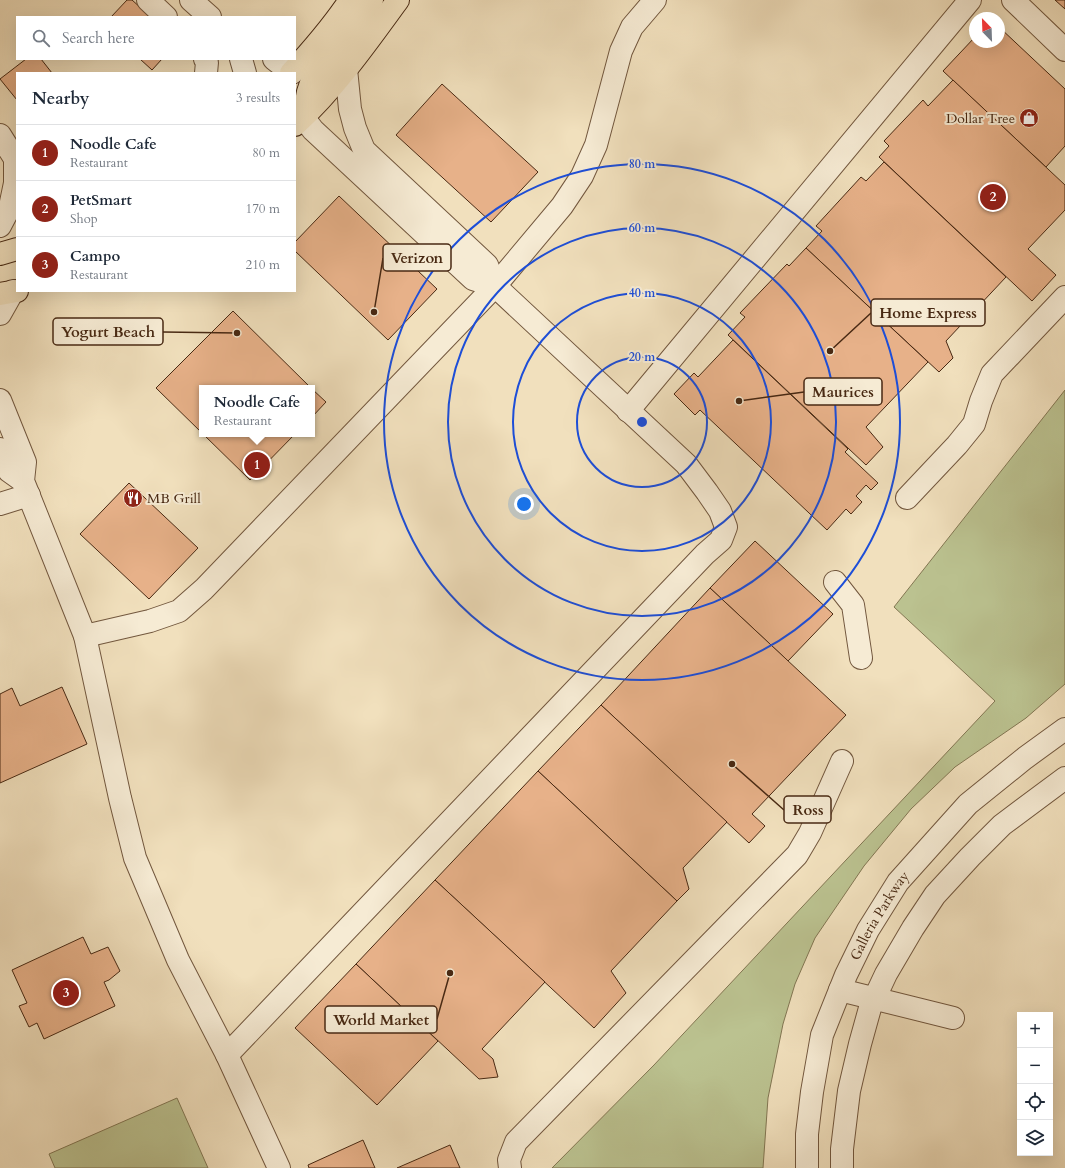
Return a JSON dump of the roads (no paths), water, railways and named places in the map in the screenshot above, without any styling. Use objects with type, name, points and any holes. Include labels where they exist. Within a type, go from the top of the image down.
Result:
[{"type":"main road","points":[[293,72],[341,14],[350,0]]},
{"type":"main road","points":[[299,121],[312,80],[341,44],[372,0]]},
{"type":"main road","points":[[299,121],[357,56],[398,0]]},
{"type":"main road","points":[[0,254],[16,249]]},
{"type":"street","points":[[148,0],[165,16]]},
{"type":"street","points":[[191,0],[209,16]]},
{"type":"street","points":[[85,636],[150,621],[179,611],[204,589],[496,286],[562,206],[582,176],[596,145],[621,50],[632,27],[655,0]]},
{"type":"street","points":[[628,411],[970,0]]},
{"type":"street","points":[[1012,0],[1065,50]]},
{"type":"street","points":[[206,60],[206,72]]},
{"type":"street","points":[[241,60],[245,72]]},
{"type":"street","points":[[275,60],[291,72]]},
{"type":"street","points":[[227,1055],[704,554],[720,540],[726,527],[720,511],[686,464],[496,286],[487,265],[364,150],[355,128],[350,109],[346,69]]},
{"type":"street","points":[[299,121],[313,130],[473,278],[496,286]]},
{"type":"street","points":[[0,135],[16,160],[15,183],[10,207],[0,226]]},
{"type":"street","points":[[0,314],[10,292]]},
{"type":"street","points":[[907,498],[957,445],[974,424],[981,401],[992,374],[1065,297]]},
{"type":"street","points":[[0,400],[25,462],[26,488],[85,636],[120,798],[135,858],[178,960],[227,1055],[279,1168]]},
{"type":"street","points":[[0,449],[9,471],[26,488]]},
{"type":"street","points":[[0,504],[26,488]]},
{"type":"street","points":[[835,582],[853,605],[861,658]]},
{"type":"street","name":"Galleria Parkway","points":[[807,1168],[806,1134],[822,1035],[846,975],[868,930],[898,882],[968,804],[1025,758],[1065,729]]},
{"type":"street","points":[[510,1168],[509,1160],[516,1142],[797,856],[810,833],[842,761]]},
{"type":"street","points":[[842,1168],[842,1149],[849,1091],[870,1008],[886,974],[909,935],[936,895],[970,857],[1002,825],[1065,778]]},
{"type":"street","points":[[840,990],[953,1018]]},
{"type":"place","name":"Dollar Tree","points":[[1029,118]]},
{"type":"place","name":"PetSmart","points":[[993,197]]},
{"type":"place","name":"Verizon","points":[[374,312]]},
{"type":"place","name":"Yogurt Beach","points":[[237,333]]},
{"type":"place","name":"Home Express","points":[[830,351]]},
{"type":"place","name":"Maurices","points":[[739,401]]},
{"type":"place","name":"Noodle Cafe","points":[[257,465]]},
{"type":"place","name":"MB Grill","points":[[133,498]]},
{"type":"place","name":"Ross","points":[[732,764]]},
{"type":"place","name":"World Market","points":[[450,973]]},
{"type":"place","name":"Campo","points":[[66,993]]}]
